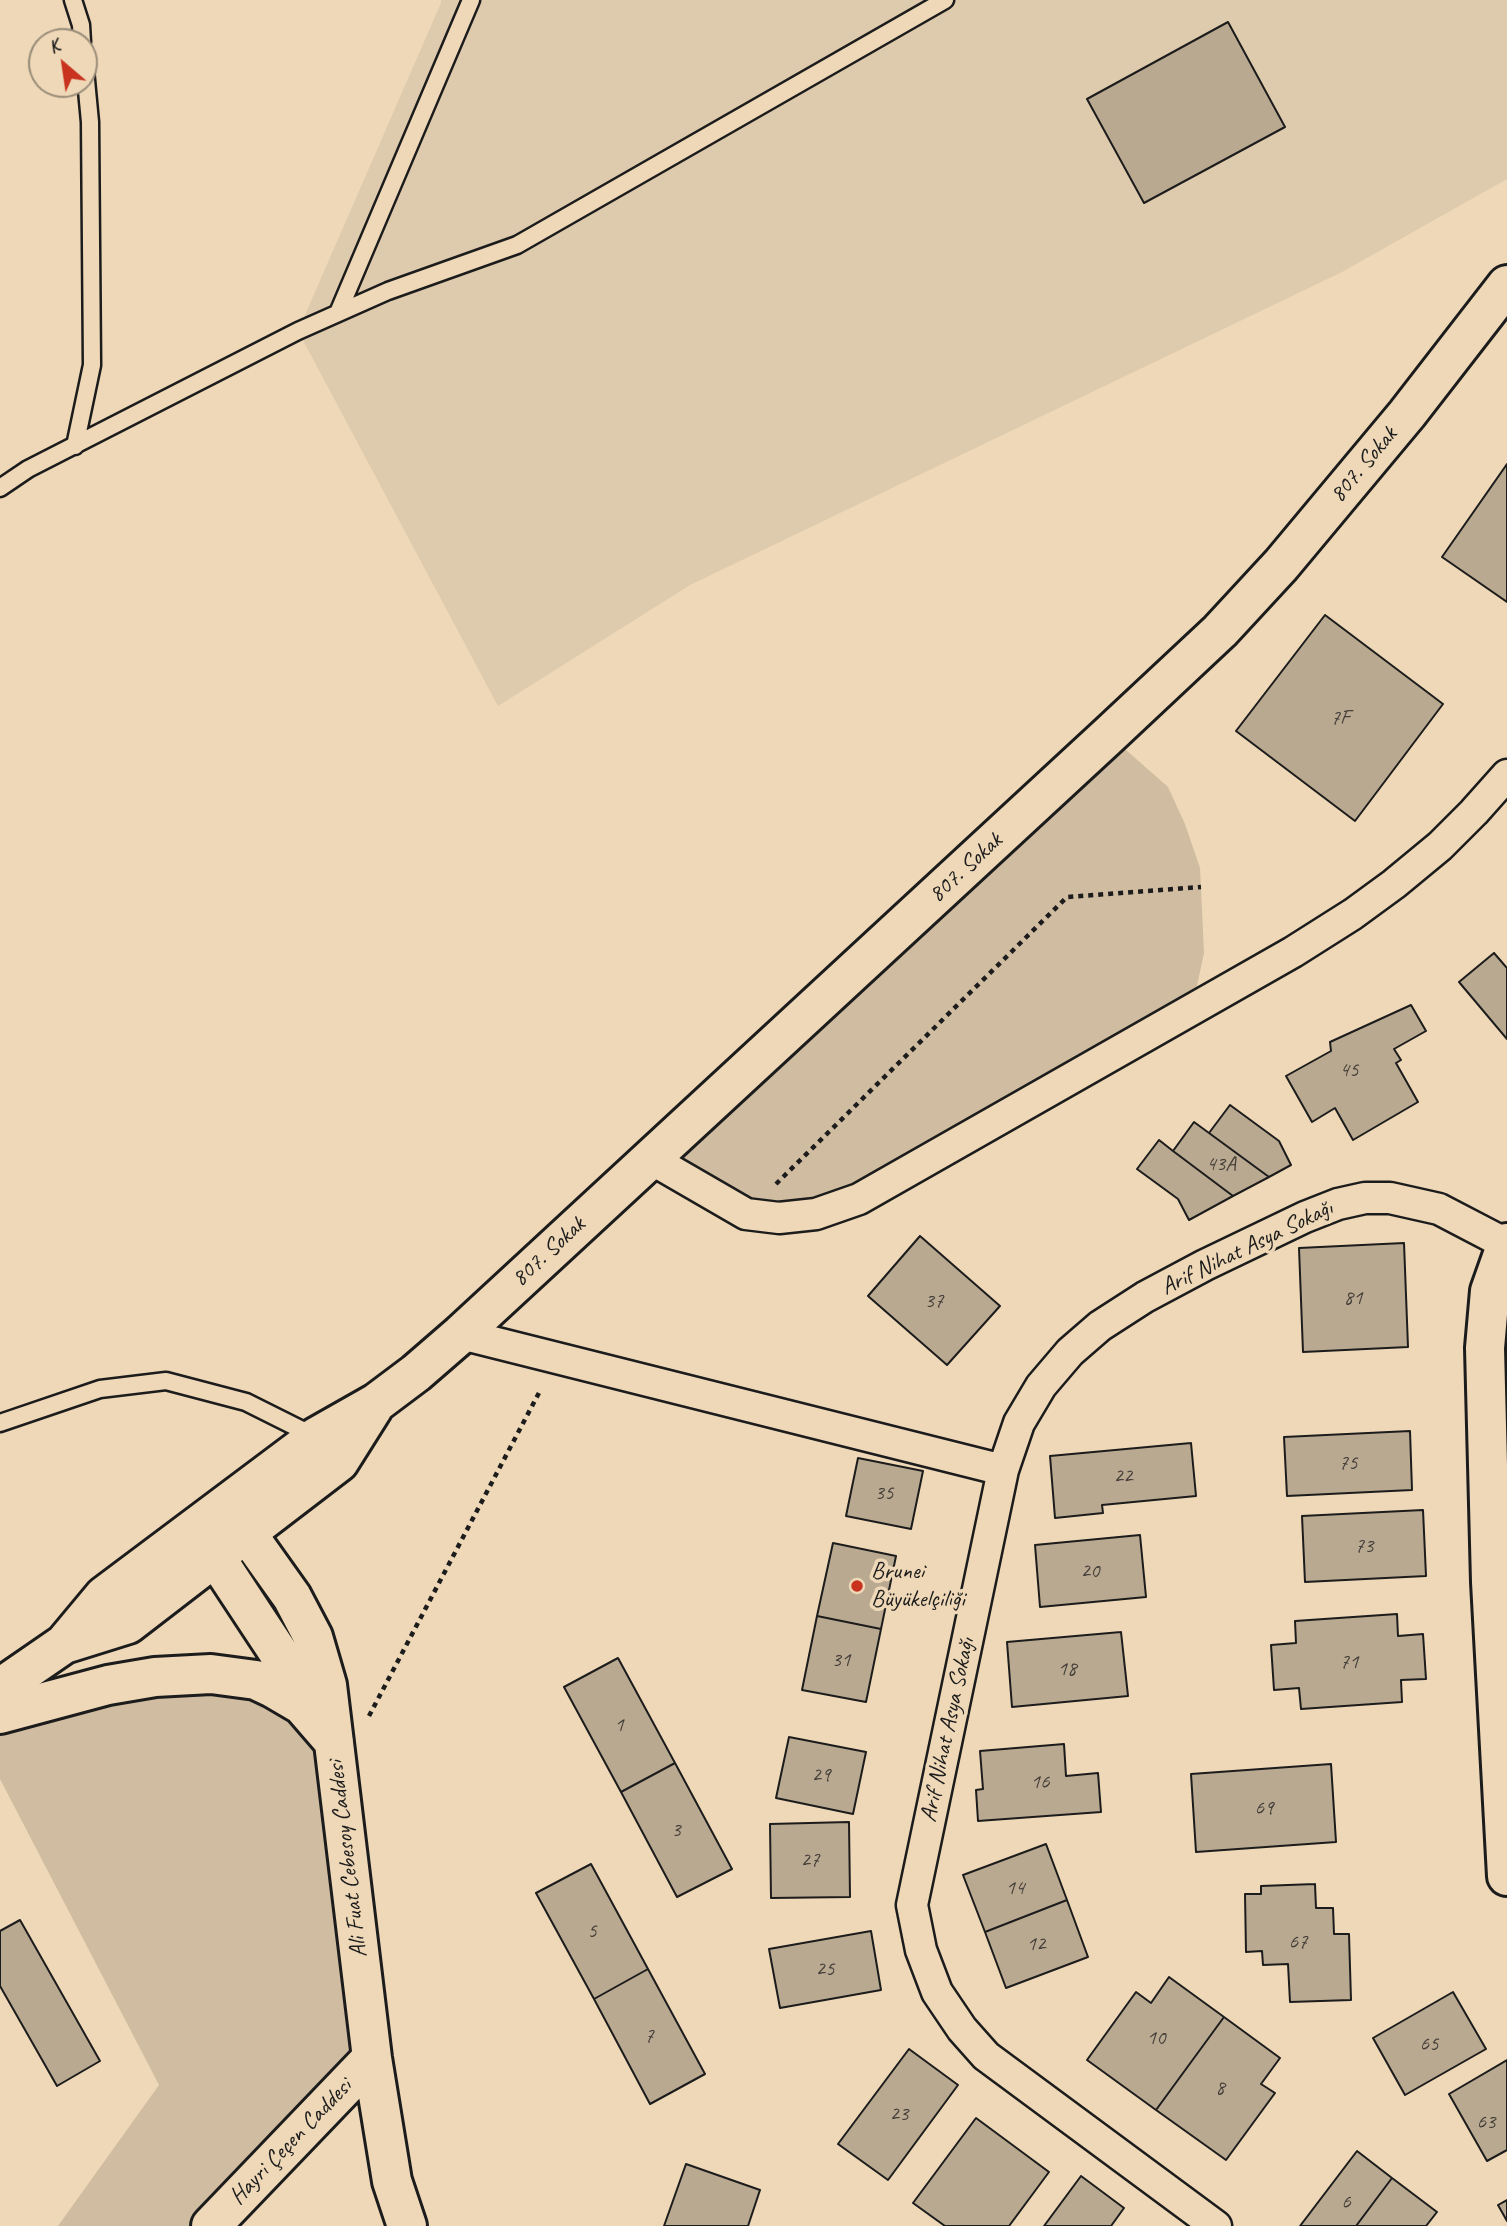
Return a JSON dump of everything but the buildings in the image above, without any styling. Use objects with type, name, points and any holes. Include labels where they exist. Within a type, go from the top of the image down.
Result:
[{"type":"main road","name":"807. Sokak","points":[[237,1518],[316,1437],[376,1403],[461,1334],[1220,631],[1281,565],[1407,414],[1507,285]]},
{"type":"main road","points":[[1507,1244],[1490,1292],[1485,1348],[1496,1390],[1507,1876]]},
{"type":"main road","name":"807. Sokak","points":[[0,1688],[64,1644],[128,1624],[205,1542],[237,1518],[339,1462],[376,1403]]},
{"type":"main road","points":[[237,1518],[292,1597],[313,1637],[327,1685],[336,1759]]},
{"type":"main road","name":"Ali Fuat Cebesoy Caddesi","points":[[205,1542],[276,1649],[336,1759],[372,2058],[392,2181],[407,2226]]},
{"type":"main road","points":[[0,1714],[108,1685],[155,1677],[211,1674],[256,1680],[302,1705],[336,1759]]},
{"type":"main road","name":"Hayri Çeçen Caddesi","points":[[211,2226],[372,2058]]},
{"type":"street","points":[[650,1159],[746,1214],[779,1218],[816,1214],[859,1199],[1270,965],[1353,914],[1440,846],[1507,775]]},
{"type":"street","name":"Arif Nihat Asya Sokağı","points":[[1216,2226],[986,2056],[962,2029],[937,1992],[921,1950],[912,1905],[1003,1470],[1018,1423],[1041,1386],[1069,1352],[1100,1326],[1145,1297],[1285,1226],[1338,1204],[1365,1198],[1390,1198],[1439,1209],[1507,1244]]},
{"type":"street","points":[[461,1334],[1003,1470]]},
{"type":"lane","points":[[73,0],[81,28]]},
{"type":"lane","points":[[338,313],[471,0]]},
{"type":"lane","points":[[0,488],[28,469],[298,331],[388,290],[517,245],[945,0]]},
{"type":"lane","points":[[75,446],[92,365],[88,98]]},
{"type":"lane","points":[[0,1423],[100,1388],[166,1381],[246,1402],[316,1437]]},
{"type":"path","points":[[746,1214],[1067,897],[1201,887]]},
{"type":"path","points":[[336,1759],[557,1358]]},
{"type":"shaded area","points":[[441,0],[1507,0],[1507,179],[1342,272],[690,585],[498,706],[298,331]]},
{"type":"shaded area","points":[[1109,735],[1168,787],[1185,824],[1200,868],[1204,953],[1192,1009],[859,1199],[779,1218],[651,1159]]},
{"type":"shaded area","points":[[211,1674],[334,1742],[372,2058],[211,2226],[58,2226],[159,2085],[0,1779],[0,1714]]},
{"type":"place","name":"Brunei Büyükelçiliği","points":[[857,1586]]}]
